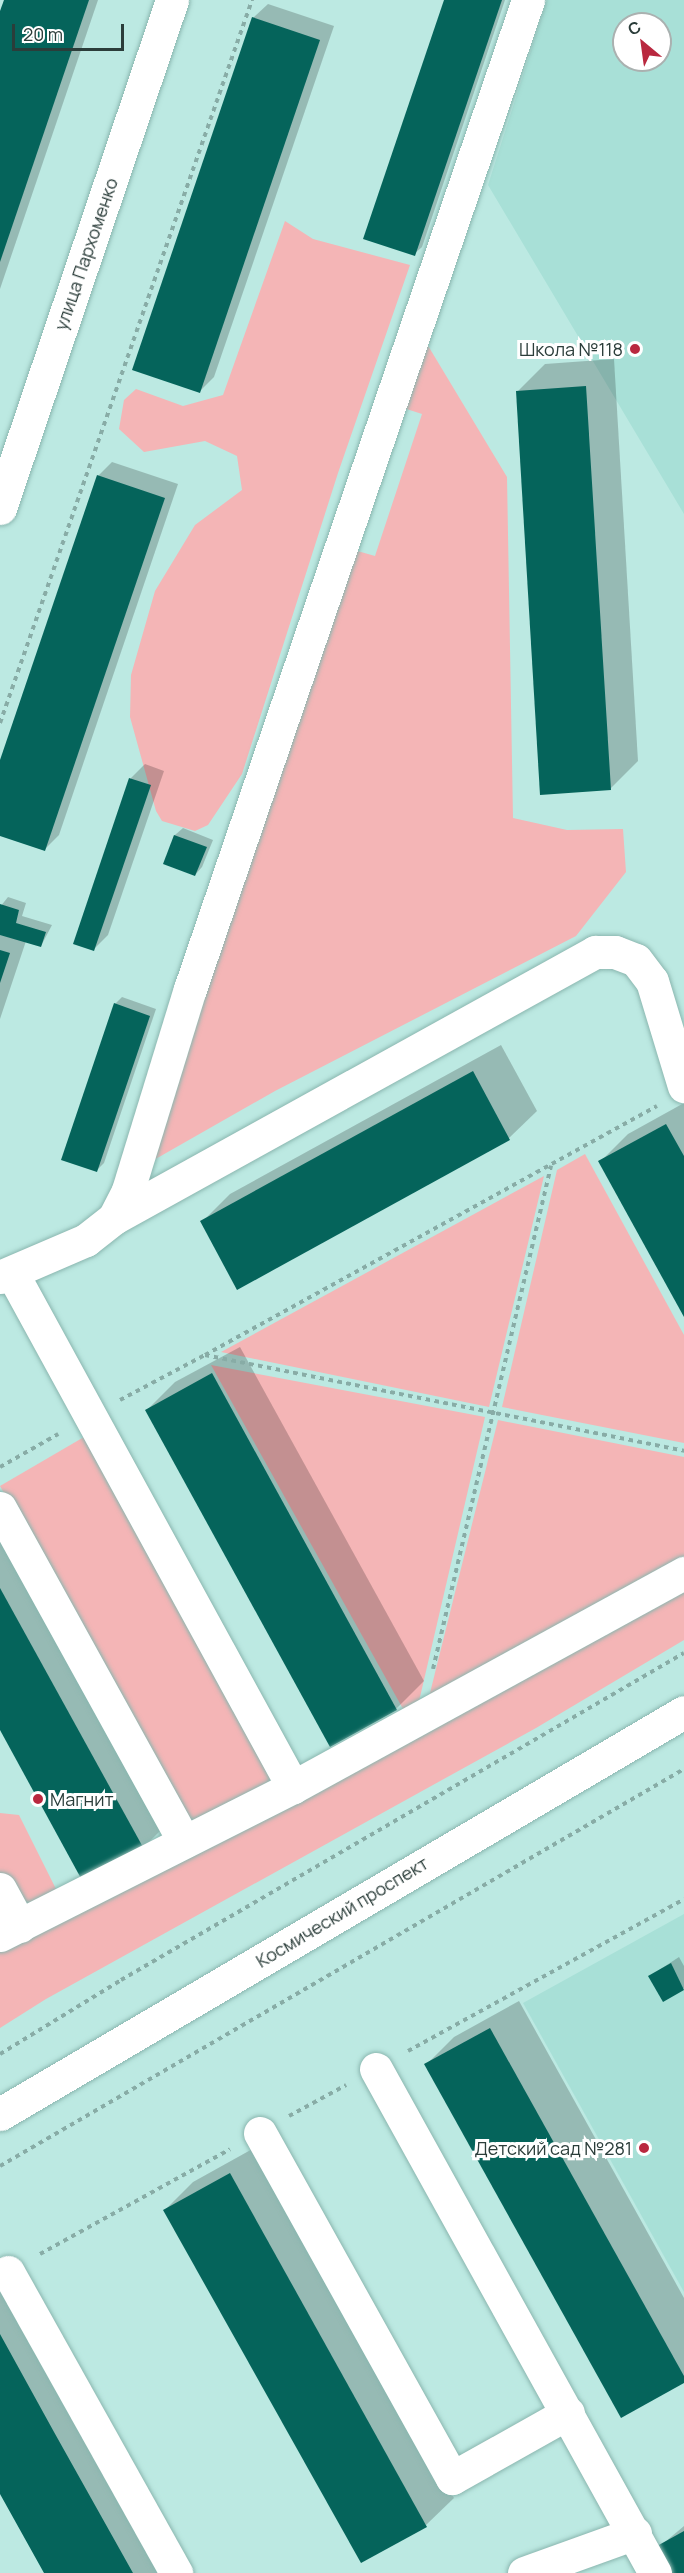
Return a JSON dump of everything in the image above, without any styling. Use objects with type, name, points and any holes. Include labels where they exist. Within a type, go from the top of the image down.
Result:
[{"type":"main road","name":"улица Пархоменко","points":[[0,508],[172,0]]},
{"type":"main road","points":[[114,1218],[128,1190],[190,989],[528,0]]},
{"type":"main road","points":[[293,1786],[90,1415],[6,1275],[86,1240],[114,1218],[595,952],[615,952],[636,960],[652,981],[674,1094]]},
{"type":"main road","points":[[0,1508],[184,1842]]},
{"type":"main road","points":[[0,1889],[10,1930],[293,1786],[684,1573]]},
{"type":"main road","name":"Космический проспект","points":[[0,2114],[684,1712]]},
{"type":"main road","points":[[376,2069],[635,2533],[654,2573]]},
{"type":"main road","points":[[260,2133],[452,2478],[568,2413]]},
{"type":"main road","points":[[8,2272],[176,2573]]},
{"type":"main road","points":[[524,2573],[635,2533]]},
{"type":"path","points":[[0,723],[252,0]]},
{"type":"path","points":[[0,1467],[90,1415],[205,1355],[551,1166],[674,1094]]},
{"type":"path","points":[[422,1717],[551,1166]]},
{"type":"path","points":[[205,1355],[684,1451]]},
{"type":"path","points":[[0,2054],[121,1980],[684,1653]]},
{"type":"path","points":[[0,2166],[684,1769]]},
{"type":"shaded area","name":"Школа №118","points":[[547,0],[684,0],[684,514],[488,185]]},
{"type":"shaded area","points":[[285,221],[313,239],[410,265],[338,473],[242,774],[208,825],[195,831],[162,821],[156,811],[130,717],[131,675],[155,591],[195,525],[242,490],[237,456],[205,441],[144,452],[119,429],[124,400],[136,389],[183,406],[223,395]]},
{"type":"shaded area","points":[[427,344],[507,477],[513,818],[567,830],[623,829],[626,872],[576,936],[275,1091],[145,1165],[347,548],[375,556],[422,414],[394,405]]},
{"type":"shaded area","points":[[585,1154],[684,1335],[684,1443],[502,1407],[557,1170]]},
{"type":"shaded area","points":[[544,1176],[489,1407],[221,1352]]},
{"type":"shaded area","points":[[211,1365],[485,1417],[417,1710],[407,1716]]},
{"type":"shaded area","points":[[498,1420],[684,1457],[684,1569],[426,1709]]},
{"type":"shaded area","points":[[84,1437],[274,1781],[188,1828],[0,1486]]},
{"type":"shaded area","points":[[684,1591],[684,1640],[536,1728],[46,1999],[0,2028],[0,1813],[19,1815],[61,1899]]},
{"type":"shaded area","name":"Детский сад №281","points":[[684,1914],[684,2292],[523,2003]]},
{"type":"building","points":[[4,0],[89,0],[0,262],[0,11]]},
{"type":"building","points":[[444,0],[502,0],[415,256],[363,239]]},
{"type":"building","points":[[252,17],[320,40],[200,393],[132,370]]},
{"type":"building","points":[[586,386],[611,790],[540,795],[516,391]]},
{"type":"building","points":[[97,475],[165,498],[45,851],[0,836],[0,760]]},
{"type":"building","points":[[129,778],[151,785],[94,951],[73,944]]},
{"type":"building","points":[[174,835],[207,847],[195,876],[163,864]]},
{"type":"building","points":[[0,904],[19,910],[16,923],[46,932],[41,947],[0,935]]},
{"type":"building","points":[[0,950],[10,953],[0,983]]},
{"type":"building","points":[[114,1003],[150,1016],[97,1172],[61,1160]]},
{"type":"building","points":[[473,1071],[510,1140],[237,1290],[200,1221]]},
{"type":"building","points":[[666,1124],[684,1156],[684,1317],[598,1161]]},
{"type":"building","points":[[212,1373],[397,1710],[330,1747],[145,1410]]},
{"type":"building","points":[[0,1588],[144,1849],[83,1882],[0,1730]]},
{"type":"building","points":[[671,1963],[684,1990],[663,2002],[648,1976]]},
{"type":"building","points":[[490,2028],[684,2376],[684,2383],[621,2418],[424,2064]]},
{"type":"building","points":[[230,2173],[427,2527],[361,2563],[163,2210]]},
{"type":"building","points":[[0,2334],[133,2573],[44,2573],[0,2494]]},
{"type":"building","points":[[684,2531],[684,2573],[672,2573],[657,2546]]},
{"type":"place","name":"Школа №118","points":[[635,349]]},
{"type":"place","name":"Магнит","points":[[38,1799]]},
{"type":"place","name":"Детский сад №281","points":[[644,2148]]}]
